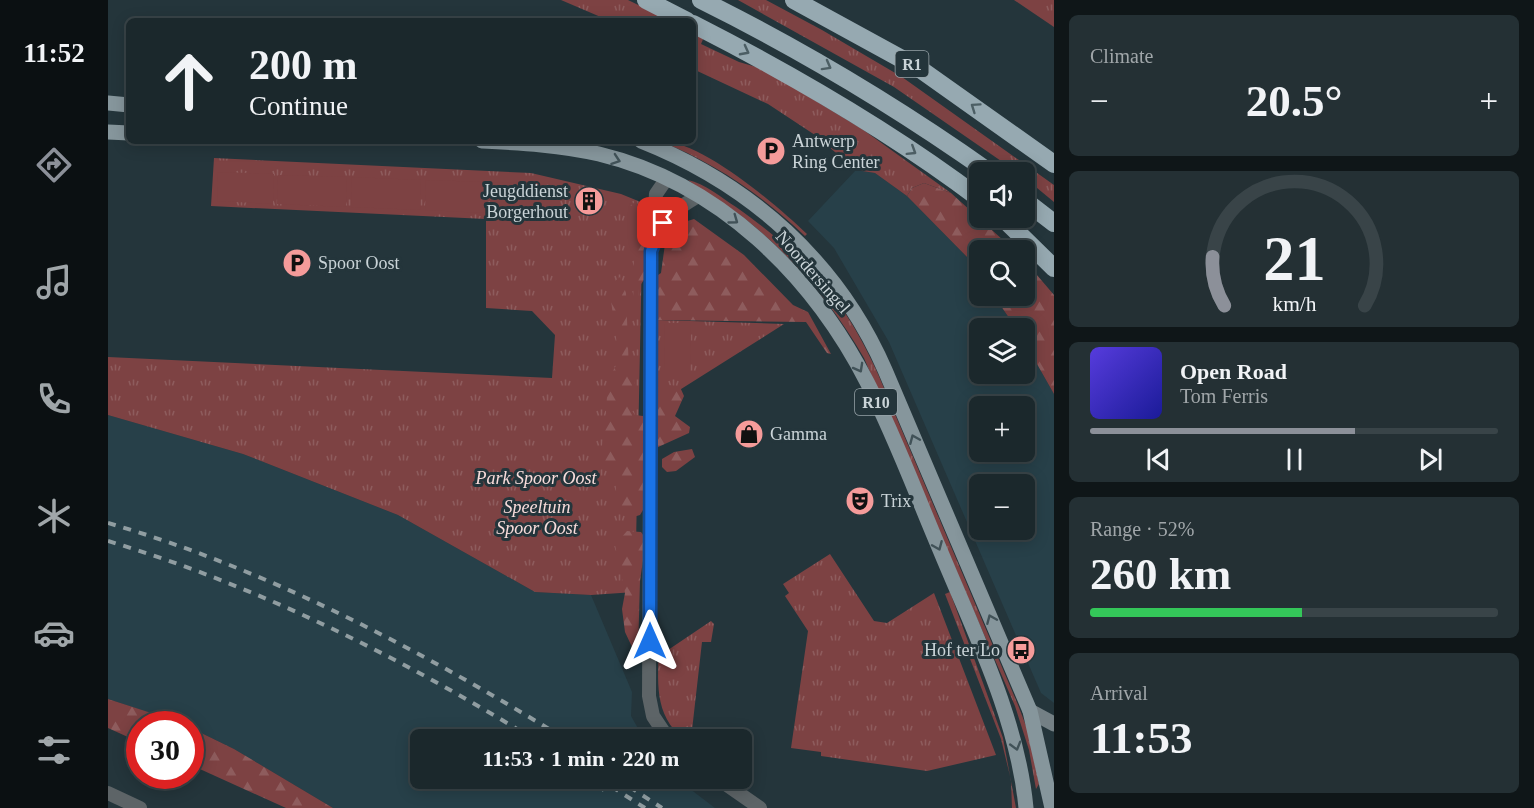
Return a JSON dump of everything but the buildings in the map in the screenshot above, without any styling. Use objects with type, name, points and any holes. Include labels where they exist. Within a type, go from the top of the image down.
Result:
[{"type":"highway","points":[[646,0],[681,18]]},
{"type":"highway","name":"R1","points":[[701,0],[833,69],[975,162]]},
{"type":"highway","name":"R1","points":[[794,0],[920,69],[1054,164]]},
{"type":"highway","points":[[696,26],[804,82],[930,162],[969,191]]},
{"type":"highway","points":[[1035,208],[1054,223]]},
{"type":"highway","points":[[1013,228],[1054,268]]},
{"type":"main road","points":[[108,104],[126,105]]},
{"type":"main road","points":[[108,132],[126,133]]},
{"type":"main road","name":"Noordersingel","points":[[522,144],[563,147],[592,153],[667,178],[744,227],[782,262],[830,318],[867,382],[957,591],[1020,759],[1026,808]]},
{"type":"main road","name":"Noordersingel","points":[[647,144],[703,170],[748,198],[798,240],[839,288],[876,348],[1030,711],[1052,808]]},
{"type":"main road","points":[[1030,711],[1054,724]]},
{"type":"street","points":[[662,729],[653,716],[649,696],[651,251],[656,194],[667,178]]},
{"type":"street","points":[[651,251],[663,223],[680,206],[698,196]]},
{"type":"street","points":[[733,789],[760,808]]},
{"type":"street","points":[[108,793],[140,808]]},
{"type":"shaded area","points":[[856,170],[875,173],[907,196],[967,257],[969,260],[969,306],[1001,306],[1009,318],[969,318],[969,384],[1035,384],[1035,361],[1054,394],[1054,703],[1041,693],[975,540],[1035,540],[1035,474],[969,474],[969,527],[889,342],[834,248],[808,221]]},
{"type":"shaded area","points":[[108,415],[243,454],[398,515],[535,592],[591,595],[632,692],[631,716],[638,729],[410,729],[410,789],[690,789],[715,808],[333,808],[234,749],[204,734],[204,711],[144,711],[108,699]]},
{"type":"green space","points":[[561,0],[628,0],[665,18],[603,18]]},
{"type":"green space","points":[[738,0],[766,0],[822,30],[902,77],[1022,162],[1003,162],[894,87]]},
{"type":"green space","points":[[1014,0],[1054,0],[1054,27]]},
{"type":"green space","points":[[696,33],[704,37],[701,44],[739,62],[763,69],[862,129],[951,193],[924,183],[912,188],[907,196],[875,173],[856,170],[815,135],[768,104],[696,70]]},
{"type":"green space","points":[[667,144],[677,144],[697,151],[717,163],[758,192],[807,234],[805,236],[737,181]]},
{"type":"green space","name":"Park Spoor Oost","points":[[214,158],[531,173],[621,194],[643,203],[635,592],[591,595],[535,592],[398,515],[243,454],[108,415],[108,357],[552,378],[555,335],[532,311],[486,308],[486,219],[211,206]]},
{"type":"green space","points":[[218,172],[274,174],[273,204],[217,201]]},
{"type":"green space","points":[[1035,172],[1054,185],[1054,202],[1035,186]]},
{"type":"green space","points":[[278,175],[347,177],[346,207],[277,204]]},
{"type":"green space","points":[[352,177],[421,180],[420,210],[351,207]]},
{"type":"green space","points":[[426,180],[486,182],[484,213],[425,210]]},
{"type":"green space","points":[[688,180],[719,195],[760,225],[802,261],[836,300],[865,346],[1018,705],[1028,731],[1039,784],[1036,789],[1029,750],[1015,706],[864,358],[827,302],[783,252],[742,216]]},
{"type":"green space","points":[[492,182],[540,184],[540,214],[492,213]]},
{"type":"green space","points":[[924,183],[951,193],[969,209],[969,228],[990,228],[1003,240],[969,240],[969,260],[907,196],[912,188]]},
{"type":"green space","points":[[636,201],[639,206],[636,215],[646,225],[646,277],[639,287],[637,311],[633,313],[634,252],[629,207]]},
{"type":"green space","points":[[694,219],[744,255],[793,305],[808,312],[831,354],[827,353],[806,322],[657,320],[658,275],[661,273],[665,244],[678,224]]},
{"type":"green space","points":[[1035,273],[1054,295],[1054,394],[1035,361],[1035,318],[1009,318],[1001,306],[1035,306]]},
{"type":"green space","points":[[620,277],[626,293],[629,373],[635,386],[632,411],[635,415],[643,416],[654,397],[668,385],[680,387],[684,396],[675,416],[690,427],[689,433],[656,448],[643,510],[640,515],[630,518],[619,504],[614,470],[611,465],[603,467],[597,473],[605,429],[608,380],[619,360],[610,293],[611,284]]},
{"type":"green space","points":[[657,320],[784,324],[670,396],[656,421]]},
{"type":"green space","points":[[665,323],[691,323],[690,371],[664,371]]},
{"type":"green space","points":[[692,449],[695,457],[676,471],[667,472],[662,467],[662,459],[674,452]]},
{"type":"green space","points":[[627,531],[641,532],[646,539],[640,581],[638,652],[632,647],[625,632],[622,609],[625,593],[615,545]]},
{"type":"green space","points":[[830,554],[874,621],[887,623],[934,593],[996,755],[927,771],[821,756],[821,752],[791,748],[808,631],[785,596],[789,593],[783,584]]},
{"type":"green space","points":[[950,592],[1003,738],[1010,777],[1001,739],[945,594]]},
{"type":"green space","points":[[711,621],[714,624],[711,642],[702,642],[692,729],[673,729],[662,708],[658,684],[659,645],[663,643],[668,650]]},
{"type":"green space","points":[[108,699],[145,711],[126,711],[126,736],[108,728]]},
{"type":"green space","points":[[204,734],[234,749],[333,808],[286,808],[204,771]]},
{"type":"green space","points":[[1011,781],[1016,808],[1012,808]]},
{"type":"railway","points":[[108,523],[228,564],[345,616],[458,676],[549,729]]},
{"type":"railway","points":[[108,541],[164,559],[274,602],[381,653],[517,729]]},
{"type":"railway","points":[[615,789],[645,808]]},
{"type":"railway","points":[[633,789],[662,808]]},
{"type":"place","name":"Antwerp Ring Center","points":[[771,151]]},
{"type":"place","name":"Jeugddienst Borgerhout","points":[[589,201]]},
{"type":"place","name":"Spoor Oost","points":[[297,263]]},
{"type":"place","name":"Gamma","points":[[749,434]]},
{"type":"place","name":"Trix","points":[[860,501]]},
{"type":"place","name":"Hof ter Lo","points":[[1021,650]]},
{"type":"route","points":[[650,641],[651,251],[657,231],[663,223]]},
{"type":"park label","name":"Speeltuin Spoor Oost","points":[[537,517]]}]
